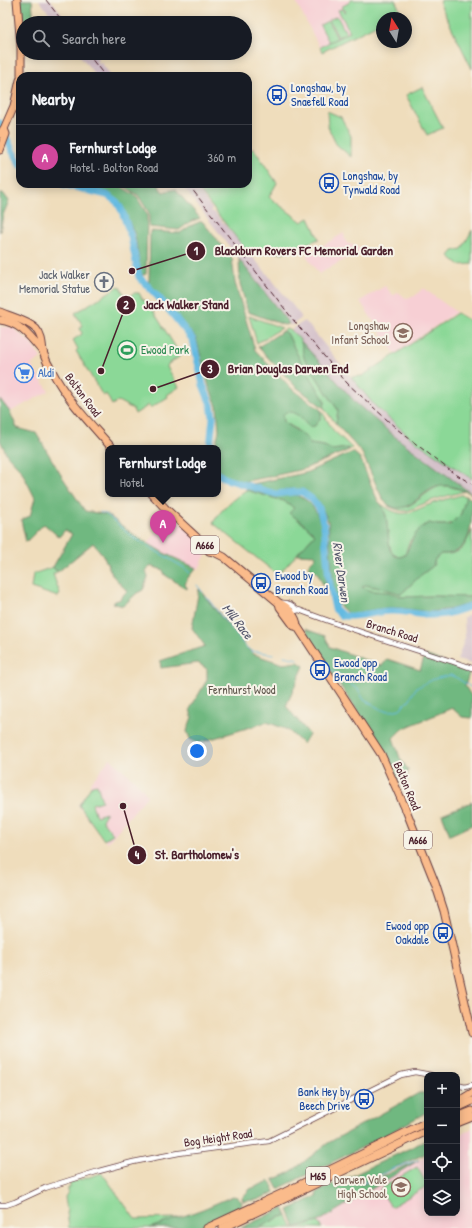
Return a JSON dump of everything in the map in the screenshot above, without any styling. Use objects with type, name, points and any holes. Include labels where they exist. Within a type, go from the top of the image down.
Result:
[{"type":"highway","points":[[17,0],[18,16]]},
{"type":"highway","points":[[21,60],[21,72]]},
{"type":"highway","points":[[1,147],[6,134],[3,130],[14,106],[16,97]]},
{"type":"highway","points":[[0,312],[31,325],[30,331],[35,342]]},
{"type":"highway","name":"Bolton Road","points":[[0,320],[14,324],[21,328],[35,342],[43,352],[52,372],[67,394],[86,419],[109,445]]},
{"type":"highway","name":"Bolton Road","points":[[31,325],[39,333],[43,352]]},
{"type":"highway","name":"Bolton Road","points":[[155,497],[206,546],[208,551],[214,552],[224,558],[279,603],[280,607],[291,615],[297,622],[297,626],[381,754],[435,883],[448,925],[472,1033]]},
{"type":"highway","points":[[460,1101],[472,1096]]},
{"type":"highway","points":[[460,1106],[472,1096]]},
{"type":"highway","points":[[460,1117],[472,1111]]},
{"type":"highway","points":[[460,1122],[472,1117]]},
{"type":"highway","points":[[378,1146],[424,1120]]},
{"type":"highway","name":"M65","points":[[207,1228],[424,1123]]},
{"type":"highway","name":"M65","points":[[223,1228],[424,1132]]},
{"type":"highway","name":"M65","points":[[376,1156],[424,1137]]},
{"type":"street","name":"Branch Road","points":[[279,603],[286,602],[292,605],[291,615],[306,613],[472,668]]},
{"type":"street","points":[[291,615],[306,613]]},
{"type":"street","name":"Bog Height Road","points":[[0,1205],[15,1202],[45,1188],[133,1162],[179,1153],[269,1141],[401,1075],[415,1072],[424,1074]]},
{"type":"street","points":[[460,1086],[465,1087],[472,1085]]},
{"type":"shaded area","points":[[39,0],[51,0],[64,16],[52,16]]},
{"type":"shaded area","points":[[295,0],[395,0],[401,12],[376,12],[376,25],[322,52]]},
{"type":"shaded area","points":[[83,60],[98,60],[97,62],[101,62],[108,72],[93,72]]},
{"type":"shaded area","points":[[184,188],[196,188],[212,209],[211,211],[214,212],[269,276],[301,316],[299,320],[291,326]]},
{"type":"shaded area","points":[[344,233],[347,243],[361,248],[361,250],[319,274],[306,255]]},
{"type":"shaded area","name":"Longshaw Infant School","points":[[385,286],[393,295],[398,292],[406,298],[415,296],[423,288],[456,312],[395,354],[360,301]]},
{"type":"shaded area","points":[[305,321],[351,377],[389,414],[472,475],[472,493],[423,459],[357,404],[293,333],[293,328]]},
{"type":"shaded area","points":[[0,327],[12,327],[30,342],[41,358],[31,365],[49,391],[10,412],[0,399]]},
{"type":"shaded area","points":[[172,515],[209,551],[199,569],[164,553],[148,543]]},
{"type":"shaded area","points":[[472,614],[472,664],[457,660],[465,638],[464,617]]},
{"type":"shaded area","points":[[110,758],[143,789],[147,796],[108,842],[103,839],[78,805],[91,786],[90,784]]},
{"type":"shaded area","name":"Darwen Vale High School","points":[[472,1128],[472,1228],[322,1228],[318,1222],[424,1157],[424,1216],[460,1216],[460,1135]]},
{"type":"green space","points":[[20,0],[32,0],[33,16],[21,16]]},
{"type":"green space","points":[[350,0],[395,0],[401,12],[376,12],[376,25],[322,52],[320,47],[350,32],[338,10],[342,9],[344,12],[346,11],[341,7],[350,2]]},
{"type":"green space","points":[[441,0],[472,0],[472,69],[440,4]]},
{"type":"green space","points":[[337,16],[346,33],[338,37],[329,20]]},
{"type":"green space","points":[[328,21],[337,38],[329,42],[320,25]]},
{"type":"green space","points":[[422,87],[443,128],[427,135],[406,95]]},
{"type":"green space","points":[[327,111],[341,117],[351,136],[351,157],[336,144],[328,127]]},
{"type":"green space","points":[[252,149],[254,149],[277,183],[269,197],[302,222],[309,218],[319,239],[282,253],[246,250],[197,188],[252,188]]},
{"type":"green space","points":[[87,188],[123,188],[136,196],[147,214],[146,274],[141,274],[135,235],[120,203],[108,193]]},
{"type":"green space","points":[[127,188],[160,188],[163,192],[175,189],[200,218],[190,222],[179,230],[149,227],[149,213],[138,195]]},
{"type":"green space","points":[[0,193],[3,193],[9,201],[3,215],[0,232]]},
{"type":"green space","points":[[202,221],[232,258],[235,283],[255,350],[291,388],[321,410],[321,417],[315,426],[309,427],[297,414],[290,412],[286,412],[283,415],[284,422],[307,438],[310,444],[324,446],[332,450],[348,448],[349,450],[304,469],[242,482],[228,478],[221,474],[221,445],[216,445],[219,430],[217,406],[209,387],[196,338],[148,283],[150,231],[180,233],[190,226]]},
{"type":"green space","points":[[472,230],[472,264],[460,265],[449,256],[453,251],[462,249]]},
{"type":"green space","points":[[239,259],[289,324],[284,325],[248,312],[240,284]]},
{"type":"green space","name":"Ewood Park","points":[[119,286],[127,298],[134,293],[139,293],[143,300],[147,301],[181,356],[168,364],[167,367],[179,387],[167,395],[168,397],[150,408],[149,405],[135,414],[133,409],[118,401],[112,405],[106,394],[103,396],[76,351],[78,349],[73,340],[82,334],[80,328],[83,326],[75,313]]},
{"type":"green space","points":[[457,313],[472,322],[472,479],[412,439],[375,406],[351,377],[362,376]]},
{"type":"green space","points":[[249,316],[282,328],[257,343]]},
{"type":"green space","points":[[286,329],[292,331],[301,341],[304,358],[338,410],[336,424],[324,408],[325,402],[297,354],[287,333],[283,331]]},
{"type":"green space","points":[[283,331],[287,333],[297,354],[322,396],[325,402],[324,408],[295,386],[258,347]]},
{"type":"green space","points":[[301,341],[357,404],[394,436],[472,494],[456,488],[439,486],[425,493],[405,507],[398,508],[391,506],[383,500],[362,453],[336,424],[338,410],[304,358]]},
{"type":"green space","points":[[0,399],[10,412],[17,428],[36,433],[85,511],[108,515],[134,535],[164,553],[196,568],[187,579],[185,585],[187,589],[165,575],[163,570],[151,566],[146,571],[148,577],[143,590],[137,593],[123,606],[112,603],[119,600],[127,591],[113,576],[103,555],[93,543],[59,571],[55,570],[53,567],[72,534],[65,530],[59,537],[44,524],[26,542],[21,520],[30,516],[35,498],[21,470],[7,455],[0,440]]},
{"type":"green space","points":[[321,410],[333,430],[352,448],[349,450],[348,448],[332,450],[324,446],[310,444],[296,429],[284,422],[283,415],[286,411],[290,411],[299,416],[309,427],[314,426],[321,417]]},
{"type":"green space","points":[[353,452],[360,458],[378,501],[382,505],[386,516],[390,550],[395,556],[400,557],[405,555],[411,541],[419,529],[429,523],[450,525],[461,514],[466,496],[472,499],[472,519],[468,537],[459,549],[451,553],[441,554],[435,559],[433,566],[401,594],[365,585],[362,587],[372,591],[388,592],[403,597],[472,597],[472,603],[452,609],[429,612],[399,608],[386,608],[348,614],[336,602],[333,584],[328,521],[320,504],[304,491],[290,489],[276,492],[252,484],[305,473]]},
{"type":"green space","points":[[440,486],[448,486],[465,491],[433,500],[406,511],[397,510],[388,506],[408,506],[431,490]]},
{"type":"green space","points":[[247,488],[273,495],[298,496],[308,502],[316,511],[321,523],[324,537],[326,591],[317,572],[310,569],[309,564],[316,557],[315,555],[297,554],[315,534],[289,513],[294,508],[284,501],[246,490]]},
{"type":"green space","points":[[246,490],[284,501],[295,508],[290,513],[315,534],[278,575],[213,523],[220,513],[236,497]]},
{"type":"green space","points":[[461,495],[466,496],[464,505],[462,512],[455,521],[445,525],[429,523],[409,542],[405,555],[400,557],[392,554],[389,543],[386,516],[382,505],[396,512],[407,513],[438,501]]},
{"type":"green space","points":[[472,530],[472,597],[403,597],[388,592],[372,591],[362,587],[365,585],[401,594],[433,566],[435,559],[441,554],[454,553],[461,549]]},
{"type":"green space","points":[[53,567],[55,570],[59,571],[53,574],[60,594],[58,597],[31,588],[33,574]]},
{"type":"green space","name":"Fernhurst Wood","points":[[199,589],[253,654],[283,664],[298,662],[304,666],[286,706],[309,734],[303,744],[288,730],[267,722],[198,743],[190,739],[187,731],[192,717],[190,709],[207,680],[207,669],[198,663],[161,668],[160,661],[205,646],[192,628]]},
{"type":"green space","points":[[305,629],[325,636],[330,647],[382,666],[387,659],[420,670],[425,655],[470,671],[465,686],[472,697],[472,718],[462,717],[452,708],[402,729],[393,738],[400,758],[408,770],[404,790],[385,752],[331,672]]},
{"type":"green space","points":[[97,784],[102,801],[92,804],[96,816],[106,813],[102,820],[113,834],[104,840],[79,805],[92,785]]},
{"type":"green space","points":[[472,802],[472,825],[450,835],[442,814]]},
{"type":"green space","points":[[419,1093],[424,1093],[424,1114],[379,1139],[278,1189],[273,1180],[296,1168],[328,1143]]},
{"type":"green space","points":[[424,1141],[424,1154],[361,1182],[360,1184],[367,1183],[419,1160],[318,1222],[295,1227],[288,1210],[317,1196],[316,1193],[335,1183],[337,1189],[339,1188],[337,1183]]},
{"type":"green space","points":[[417,1167],[424,1179],[424,1188],[391,1207],[380,1189]]},
{"type":"green space","points":[[102,1173],[135,1219],[180,1218],[150,1228],[69,1228],[65,1197],[68,1192],[68,1188],[70,1188],[70,1183]]},
{"type":"green space","points":[[270,1181],[275,1192],[257,1200],[243,1201],[242,1198],[250,1189]]},
{"type":"green space","points":[[233,1196],[237,1197],[242,1202],[241,1207],[197,1228],[150,1228],[203,1209]]},
{"type":"green space","points":[[283,1208],[287,1216],[280,1217],[259,1228],[241,1228]]},
{"type":"green space","points":[[287,1216],[293,1228],[259,1228],[280,1217]]},
{"type":"green space","points":[[318,1222],[322,1228],[293,1228]]},
{"type":"waterway","name":"River Darwen","points":[[0,123],[16,158]]},
{"type":"waterway","name":"River Darwen","points":[[79,188],[107,195],[117,202],[122,211],[131,237],[139,277],[160,299],[193,340],[203,385],[211,405],[213,417],[210,445]]},
{"type":"waterway","name":"River Darwen","points":[[221,476],[226,479],[276,494],[302,492],[312,499],[319,508],[324,525],[329,579],[335,609],[343,616],[396,611],[424,615],[441,615],[472,606]]},
{"type":"waterway","name":"Mill Race","points":[[100,512],[106,514],[134,538],[183,567],[190,573]]},
{"type":"waterway","name":"Mill Race","points":[[197,585],[246,647],[251,651],[273,654]]},
{"type":"waterway","name":"Mill Race","points":[[284,656],[298,659]]},
{"type":"waterway","name":"Mill Race","points":[[332,670],[358,689],[364,700],[382,710],[391,711],[400,709],[410,699],[416,688],[434,679],[450,675],[472,688]]},
{"type":"waterway","points":[[361,1183],[392,1169],[418,1160]]},
{"type":"railway","points":[[46,0],[59,16]]},
{"type":"railway","points":[[92,60],[102,72]]},
{"type":"railway","points":[[191,188],[295,322],[347,383],[397,429],[452,472],[472,484]]},
{"type":"place","name":"Longshaw, by Snaefell Road","points":[[277,95]]},
{"type":"place","name":"Longshaw, by Tynwald Road","points":[[329,183]]},
{"type":"place","name":"Blackburn Rovers FC Memorial Garden","points":[[132,271]]},
{"type":"place","name":"Jack Walker Memorial Statue","points":[[104,282]]},
{"type":"place","name":"Longshaw Infant School","points":[[403,333]]},
{"type":"place","name":"Ewood Park","points":[[127,350]]},
{"type":"place","name":"Jack Walker Stand","points":[[101,371]]},
{"type":"place","name":"Aldi","points":[[24,373]]},
{"type":"place","name":"Brian Douglas Darwen End","points":[[153,389]]},
{"type":"place","name":"Fernhurst Lodge","points":[[163,543]]},
{"type":"place","name":"Ewood by Branch Road","points":[[261,583]]},
{"type":"place","name":"Ewood opp Branch Road","points":[[320,670]]},
{"type":"place","name":"St. Bartholomew's","points":[[123,806]]},
{"type":"place","name":"Ewood opp Oakdale","points":[[443,933]]},
{"type":"place","name":"Bank Hey by Beech Drive","points":[[364,1099]]},
{"type":"place","name":"Darwen Vale High School","points":[[401,1187]]}]
